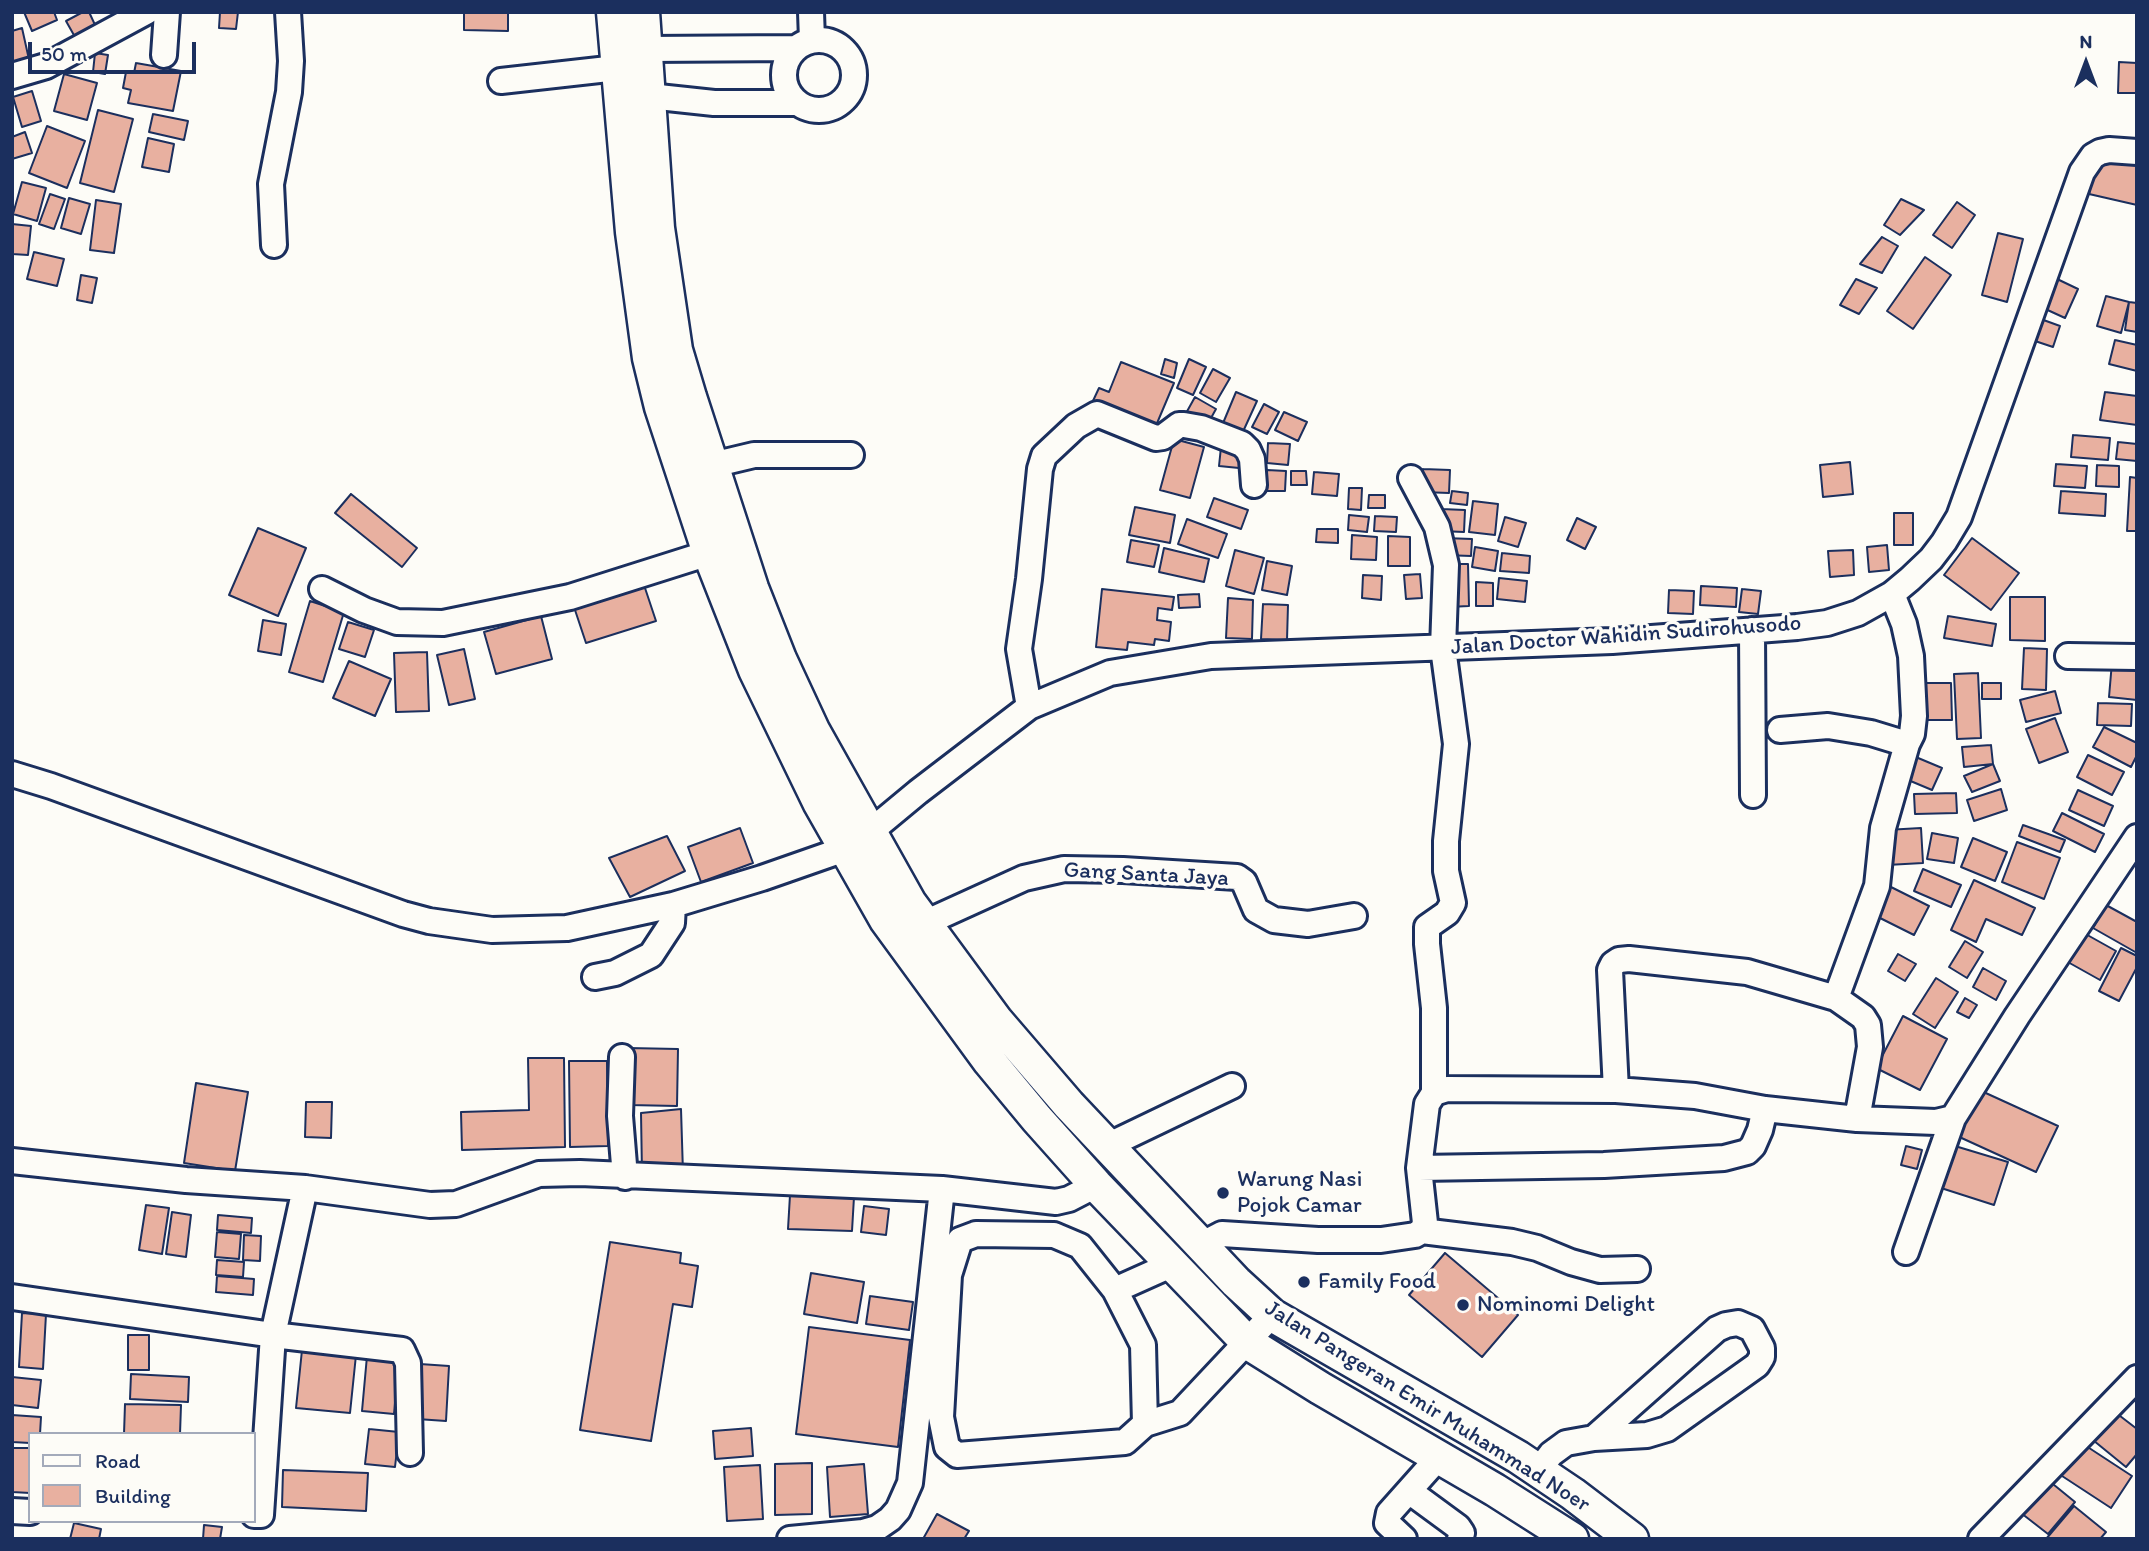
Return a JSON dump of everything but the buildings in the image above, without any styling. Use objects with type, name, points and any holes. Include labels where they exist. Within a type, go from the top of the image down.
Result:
[{"type":"main road","name":"Jalan Pangeran Emir Muhammad Noer","points":[[613,12],[628,87],[655,307],[649,358],[712,465],[751,588],[768,664],[819,802],[845,849],[907,915],[1107,1146],[1272,1315],[1528,1464],[1589,1505],[1632,1539]]},
{"type":"main road","name":"Jalan Pangeran Emir Muhammad Noer","points":[[628,87],[647,49],[643,12]]},
{"type":"main road","name":"Jalan Pangeran Emir Muhammad Noer","points":[[675,402],[709,552],[768,664],[813,730],[871,831],[907,915],[989,1061],[1096,1185],[1248,1343],[1572,1539]]},
{"type":"main road","points":[[1055,1139],[1082,1118]]},
{"type":"main road","points":[[1495,1490],[1528,1464]]},
{"type":"street","points":[[12,76],[46,66],[146,12]]},
{"type":"street","points":[[164,55],[167,12]]},
{"type":"street","points":[[274,245],[271,184],[289,92],[291,61],[288,12]]},
{"type":"street","points":[[797,103],[787,91],[784,76],[786,61],[804,44],[811,12]]},
{"type":"street","points":[[501,81],[628,87],[714,103],[797,103],[816,110],[836,106],[850,92],[855,73],[848,54],[833,41],[647,49]]},
{"type":"street","name":"Jalan Doctor Wahidin Sudirohusodo","points":[[871,831],[1029,707],[1110,673],[1211,656],[1612,640],[1827,623],[1858,613],[1892,594],[1931,559],[1959,517],[2082,172],[2093,156],[2100,152],[2137,152]]},
{"type":"street","points":[[1029,707],[1019,649],[1040,469],[1044,456],[1076,426],[1097,414],[1156,438],[1163,437],[1179,425],[1184,425],[1200,428],[1242,444],[1252,459],[1254,485]]},
{"type":"street","points":[[712,465],[754,455],[850,455]]},
{"type":"street","points":[[1201,1245],[1222,1234],[1318,1240],[1381,1240],[1415,1236],[1422,1231],[1425,1223],[1419,1168],[1427,1104],[1434,1093],[1434,1008],[1427,927],[1447,913],[1453,898],[1446,871],[1446,841],[1456,744],[1443,648],[1446,565],[1437,527],[1411,478]]},
{"type":"street","points":[[322,589],[364,610],[397,621],[443,623],[570,597],[709,552]]},
{"type":"street","points":[[1836,998],[1877,886],[1883,828],[1912,734],[1914,716],[1911,656],[1892,594]]},
{"type":"street","points":[[1752,630],[1753,795]]},
{"type":"street","points":[[2068,656],[2137,657]]},
{"type":"street","points":[[1780,730],[1828,726],[1871,733],[1907,744]]},
{"type":"street","points":[[12,774],[64,790],[403,915],[492,930],[567,928],[673,905],[845,849]]},
{"type":"street","points":[[1906,1252],[1953,1118],[2017,1016],[2137,837]]},
{"type":"street","name":"Gang Santa Jaya","points":[[907,915],[1024,878],[1064,869],[1237,877],[1244,882],[1256,910],[1274,920],[1308,924],[1354,916]]},
{"type":"street","points":[[595,977],[615,973],[651,956],[672,923],[673,905]]},
{"type":"street","points":[[1616,1090],[1610,970],[1613,964],[1619,960],[1747,972],[1836,998],[1863,1017],[1870,1034],[1870,1047],[1857,1119]]},
{"type":"street","points":[[622,1057],[620,1116],[625,1177]]},
{"type":"street","points":[[1107,1146],[1232,1086]]},
{"type":"street","points":[[1434,1093],[1447,1089],[1616,1090],[1695,1096],[1765,1109],[1857,1119],[1936,1122],[1953,1118]]},
{"type":"street","points":[[1419,1168],[1604,1165],[1724,1157],[1747,1152],[1753,1146],[1765,1109]]},
{"type":"street","points":[[12,1161],[174,1179],[305,1188],[398,1203],[456,1205],[539,1174],[580,1173],[942,1189],[1056,1202],[1069,1199],[1096,1185]]},
{"type":"street","points":[[258,1523],[273,1335],[305,1188]]},
{"type":"street","points":[[790,1539],[863,1532],[877,1528],[891,1519],[898,1510],[910,1483],[942,1189]]},
{"type":"street","points":[[1422,1231],[1512,1242],[1600,1270],[1637,1269]]},
{"type":"street","points":[[1145,1424],[1143,1345],[1115,1290],[1080,1246],[1054,1235],[976,1234],[960,1240],[949,1275],[941,1417],[947,1447],[957,1455],[1125,1442],[1145,1424],[1180,1413],[1272,1315]]},
{"type":"street","points":[[1115,1290],[1172,1265]]},
{"type":"street","points":[[12,1297],[273,1335],[401,1350],[408,1363],[410,1453]]},
{"type":"street","points":[[1528,1464],[1573,1441],[1647,1435],[1667,1429],[1758,1365],[1762,1348],[1752,1329],[1738,1323],[1717,1329],[1594,1438]]},
{"type":"street","points":[[1981,1539],[2137,1378]]},
{"type":"street","points":[[1404,1539],[1387,1523],[1389,1513],[1438,1458]]},
{"type":"street","points":[[1409,1491],[1458,1527],[1462,1533],[1460,1539]]},
{"type":"place","name":"Warung Nasi Pojok Camar","points":[[1223,1193]]},
{"type":"place","name":"Family Food","points":[[1304,1282]]},
{"type":"place","name":"Nominomi Delight","points":[[1463,1305]]}]
